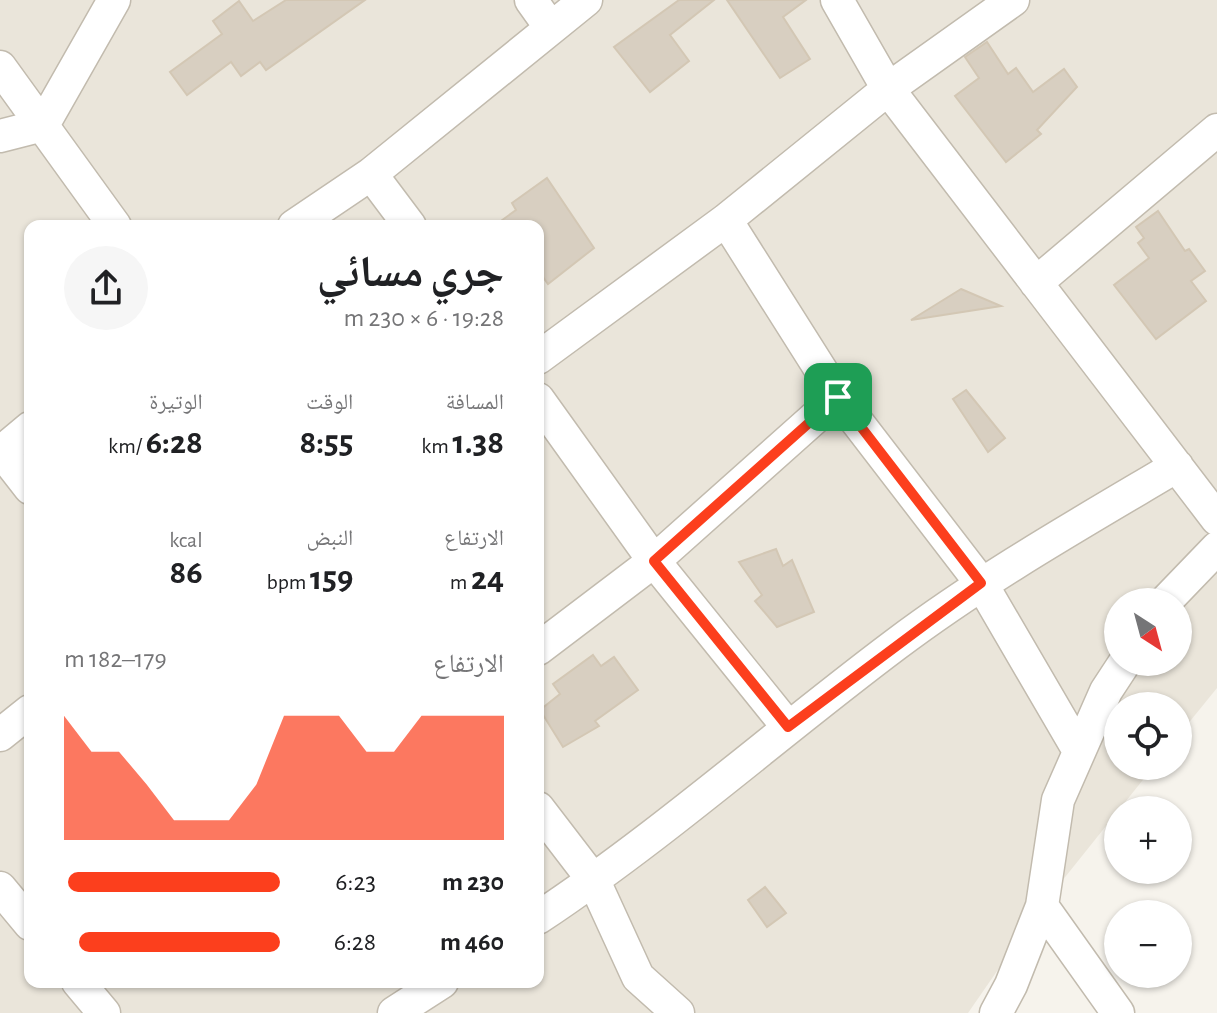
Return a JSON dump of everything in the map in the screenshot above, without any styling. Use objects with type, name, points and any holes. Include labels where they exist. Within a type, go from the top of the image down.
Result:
[{"type":"street","points":[[0,136],[43,125],[114,0]]},
{"type":"street","points":[[531,0],[551,28]]},
{"type":"street","points":[[303,220],[371,174],[586,0]]},
{"type":"street","points":[[837,0],[888,89],[1217,519]]},
{"type":"street","points":[[544,354],[726,220],[888,89],[1013,0]]},
{"type":"street","points":[[0,67],[111,220]]},
{"type":"street","points":[[1036,283],[1217,130]]},
{"type":"street","points":[[371,174],[406,220]]},
{"type":"street","points":[[726,220],[838,397],[981,583],[1079,751]]},
{"type":"street","points":[[544,644],[654,561],[838,397]]},
{"type":"street","points":[[544,407],[654,561],[788,727]]},
{"type":"street","points":[[24,433],[1,452],[24,481]]},
{"type":"street","points":[[544,914],[594,881],[788,727],[981,583],[1177,466]]},
{"type":"street","points":[[1178,588],[1217,548]]},
{"type":"street","points":[[996,1013],[1011,985],[1042,906],[1058,800],[1106,691],[1116,676]]},
{"type":"street","points":[[0,735],[24,716]]},
{"type":"street","points":[[544,816],[594,881],[638,977],[678,1013]]},
{"type":"street","points":[[0,888],[24,917]]},
{"type":"street","points":[[1042,906],[1118,1013]]},
{"type":"street","points":[[83,988],[104,1013]]},
{"type":"street","points":[[394,1013],[433,988]]},
{"type":"shaded area","points":[[0,0],[1217,0],[1217,688],[1192,719],[1192,692],[1104,692],[1104,780],[1143,780],[1130,796],[1104,796],[1104,828],[1042,906],[968,1013],[0,1013]]},
{"type":"building","points":[[286,0],[365,0],[266,70],[260,62],[241,76],[231,62],[187,95],[170,72],[222,34],[213,21],[239,1],[253,21]]},
{"type":"building","points":[[679,0],[714,0],[670,35],[689,61],[650,92],[614,47]]},
{"type":"building","points":[[727,0],[806,0],[783,17],[810,59],[780,78]]},
{"type":"building","points":[[987,42],[1008,74],[1016,68],[1033,92],[1064,69],[1077,87],[1037,130],[1041,134],[1006,162],[955,96],[979,78],[965,57]]},
{"type":"building","points":[[547,178],[594,248],[548,284],[544,278],[544,220],[502,220],[516,210],[512,203]]},
{"type":"building","points":[[1158,211],[1185,251],[1189,249],[1205,271],[1191,281],[1206,301],[1156,339],[1114,285],[1149,258],[1138,243],[1144,238],[1136,227]]},
{"type":"building","points":[[961,289],[1001,306],[911,320]]},
{"type":"building","points":[[966,390],[1005,438],[988,452],[953,399]]},
{"type":"building","points":[[776,549],[783,566],[792,560],[814,612],[777,627],[755,601],[762,595],[739,562]]},
{"type":"building","points":[[593,655],[601,666],[614,657],[638,690],[595,721],[599,726],[563,747],[544,716],[544,707],[560,694],[553,684]]},
{"type":"building","points":[[765,887],[786,913],[767,927],[748,900]]},
{"type":"route","points":[[838,397],[981,583],[788,727],[654,561],[838,397]]}]
